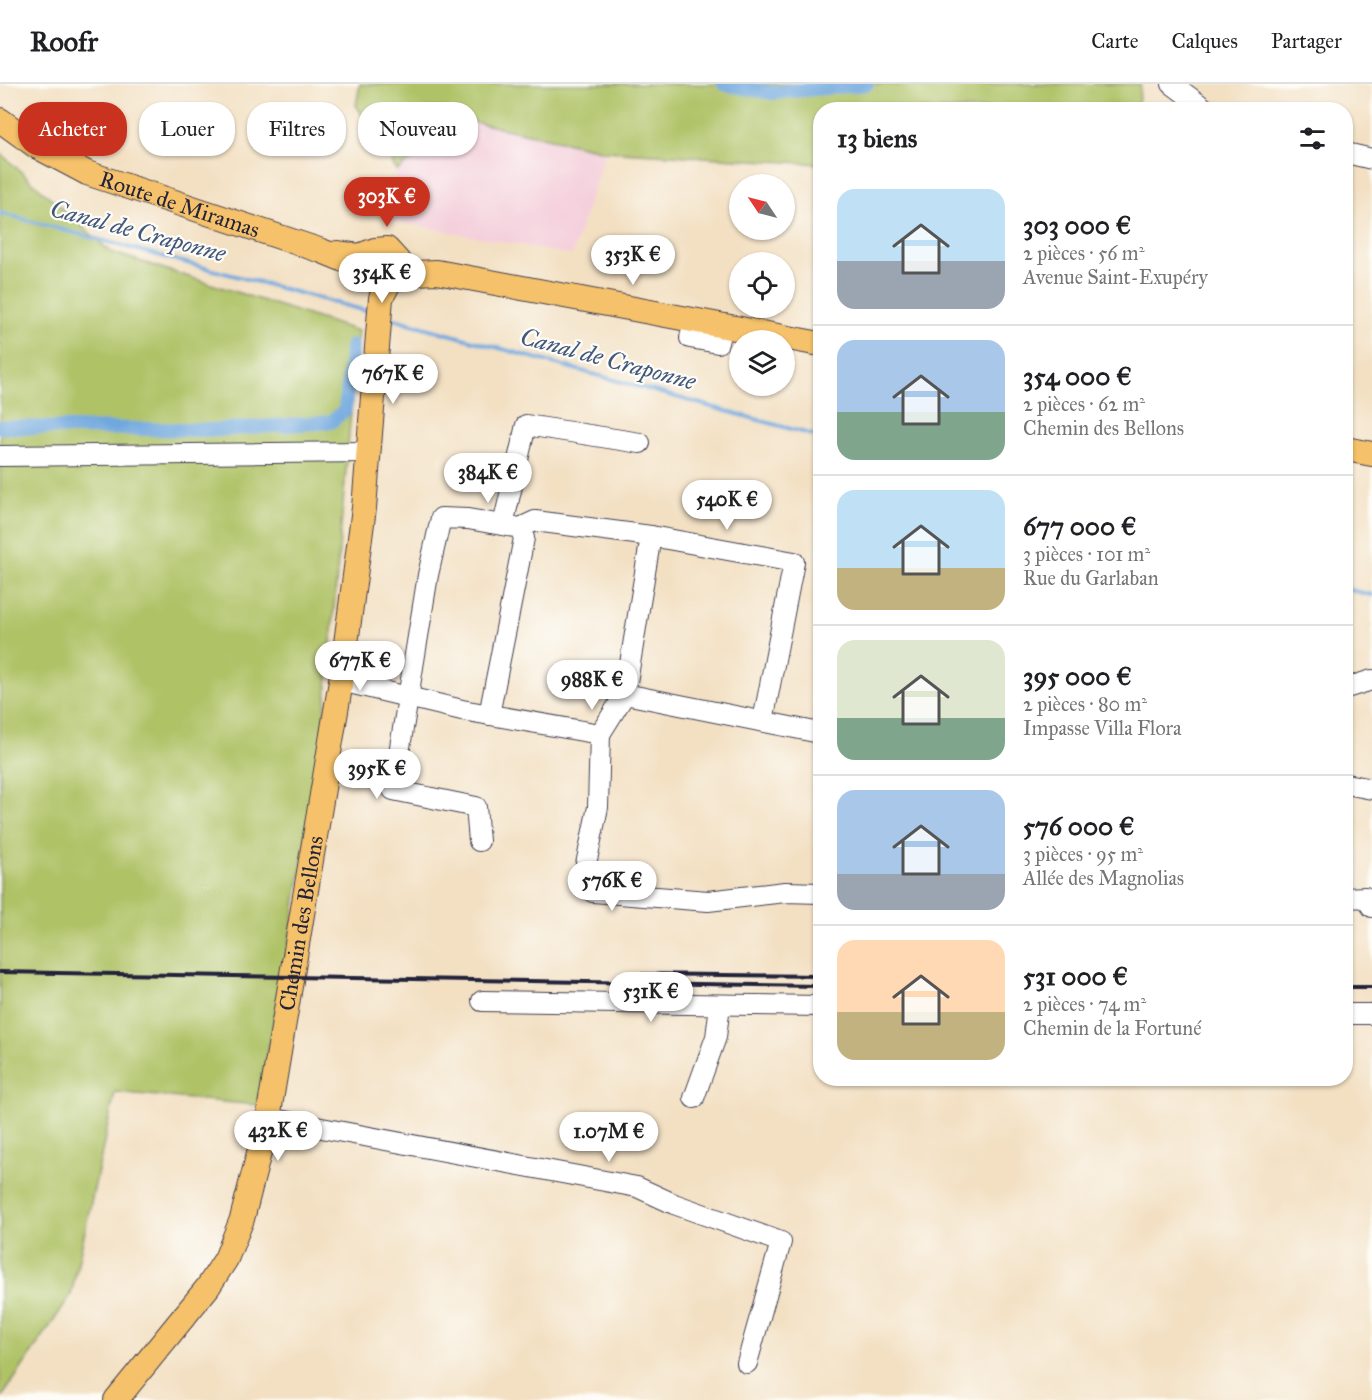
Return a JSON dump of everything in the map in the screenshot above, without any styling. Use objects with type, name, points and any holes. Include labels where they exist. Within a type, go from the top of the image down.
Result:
[{"type":"main road","name":"Route de Miramas","points":[[0,120],[44,152],[87,173],[322,251],[382,274]]},
{"type":"main road","points":[[382,274],[438,272],[813,343]]},
{"type":"main road","name":"Chemin des Bellons","points":[[116,1400],[208,1287],[226,1258],[242,1219],[268,1118],[341,681],[369,452],[382,274]]},
{"type":"main road","points":[[1353,450],[1372,454]]},
{"type":"street","points":[[1172,84],[1196,102]]},
{"type":"street","points":[[1353,155],[1372,159]]},
{"type":"street","points":[[512,527],[526,425],[640,443]]},
{"type":"street","points":[[0,456],[369,452]]},
{"type":"street","points":[[479,841],[476,807],[393,790],[428,574],[441,518],[512,527],[535,521],[651,536],[794,562],[763,721]]},
{"type":"street","points":[[489,715],[524,538],[512,527]]},
{"type":"street","points":[[651,536],[625,694],[600,734],[598,807],[585,874],[593,892],[708,901],[785,892],[813,893]]},
{"type":"street","points":[[1353,686],[1372,680]]},
{"type":"street","points":[[341,681],[408,699],[600,734]]},
{"type":"street","points":[[625,694],[813,732]]},
{"type":"street","points":[[1353,785],[1372,789]]},
{"type":"street","points":[[1353,898],[1365,897],[1372,907]]},
{"type":"street","points":[[482,1001],[813,1006]]},
{"type":"street","points":[[694,1098],[716,1037],[720,1005]]},
{"type":"street","points":[[1353,1014],[1372,1014]]},
{"type":"street","points":[[268,1118],[637,1187],[674,1204],[781,1242],[747,1363]]},
{"type":"shaded area","points":[[478,123],[605,151],[572,255],[388,220],[397,171],[417,156],[478,156]]},
{"type":"green space","points":[[360,84],[1141,84],[1138,102],[813,102],[813,164],[605,151],[478,123],[478,102],[358,102],[358,108],[356,105]]},
{"type":"green space","points":[[0,153],[111,252],[358,331],[323,734],[287,956],[257,1105],[115,1092],[71,1295],[0,1400]]},
{"type":"green space","points":[[388,156],[417,156],[397,171]]},
{"type":"waterway","points":[[724,84],[772,93],[867,84]]},
{"type":"waterway","name":"Canal de Craponne","points":[[0,213],[370,312]]},
{"type":"waterway","name":"Canal de Craponne","points":[[387,317],[813,435]]},
{"type":"waterway","points":[[0,427],[217,430],[331,422],[345,410],[352,346]]},
{"type":"waterway","name":"Canal de Craponne","points":[[1353,591],[1372,595]]},
{"type":"railway","points":[[0,972],[813,986]]},
{"type":"railway","points":[[627,974],[813,976]]},
{"type":"railway","points":[[1353,987],[1372,987]]}]
